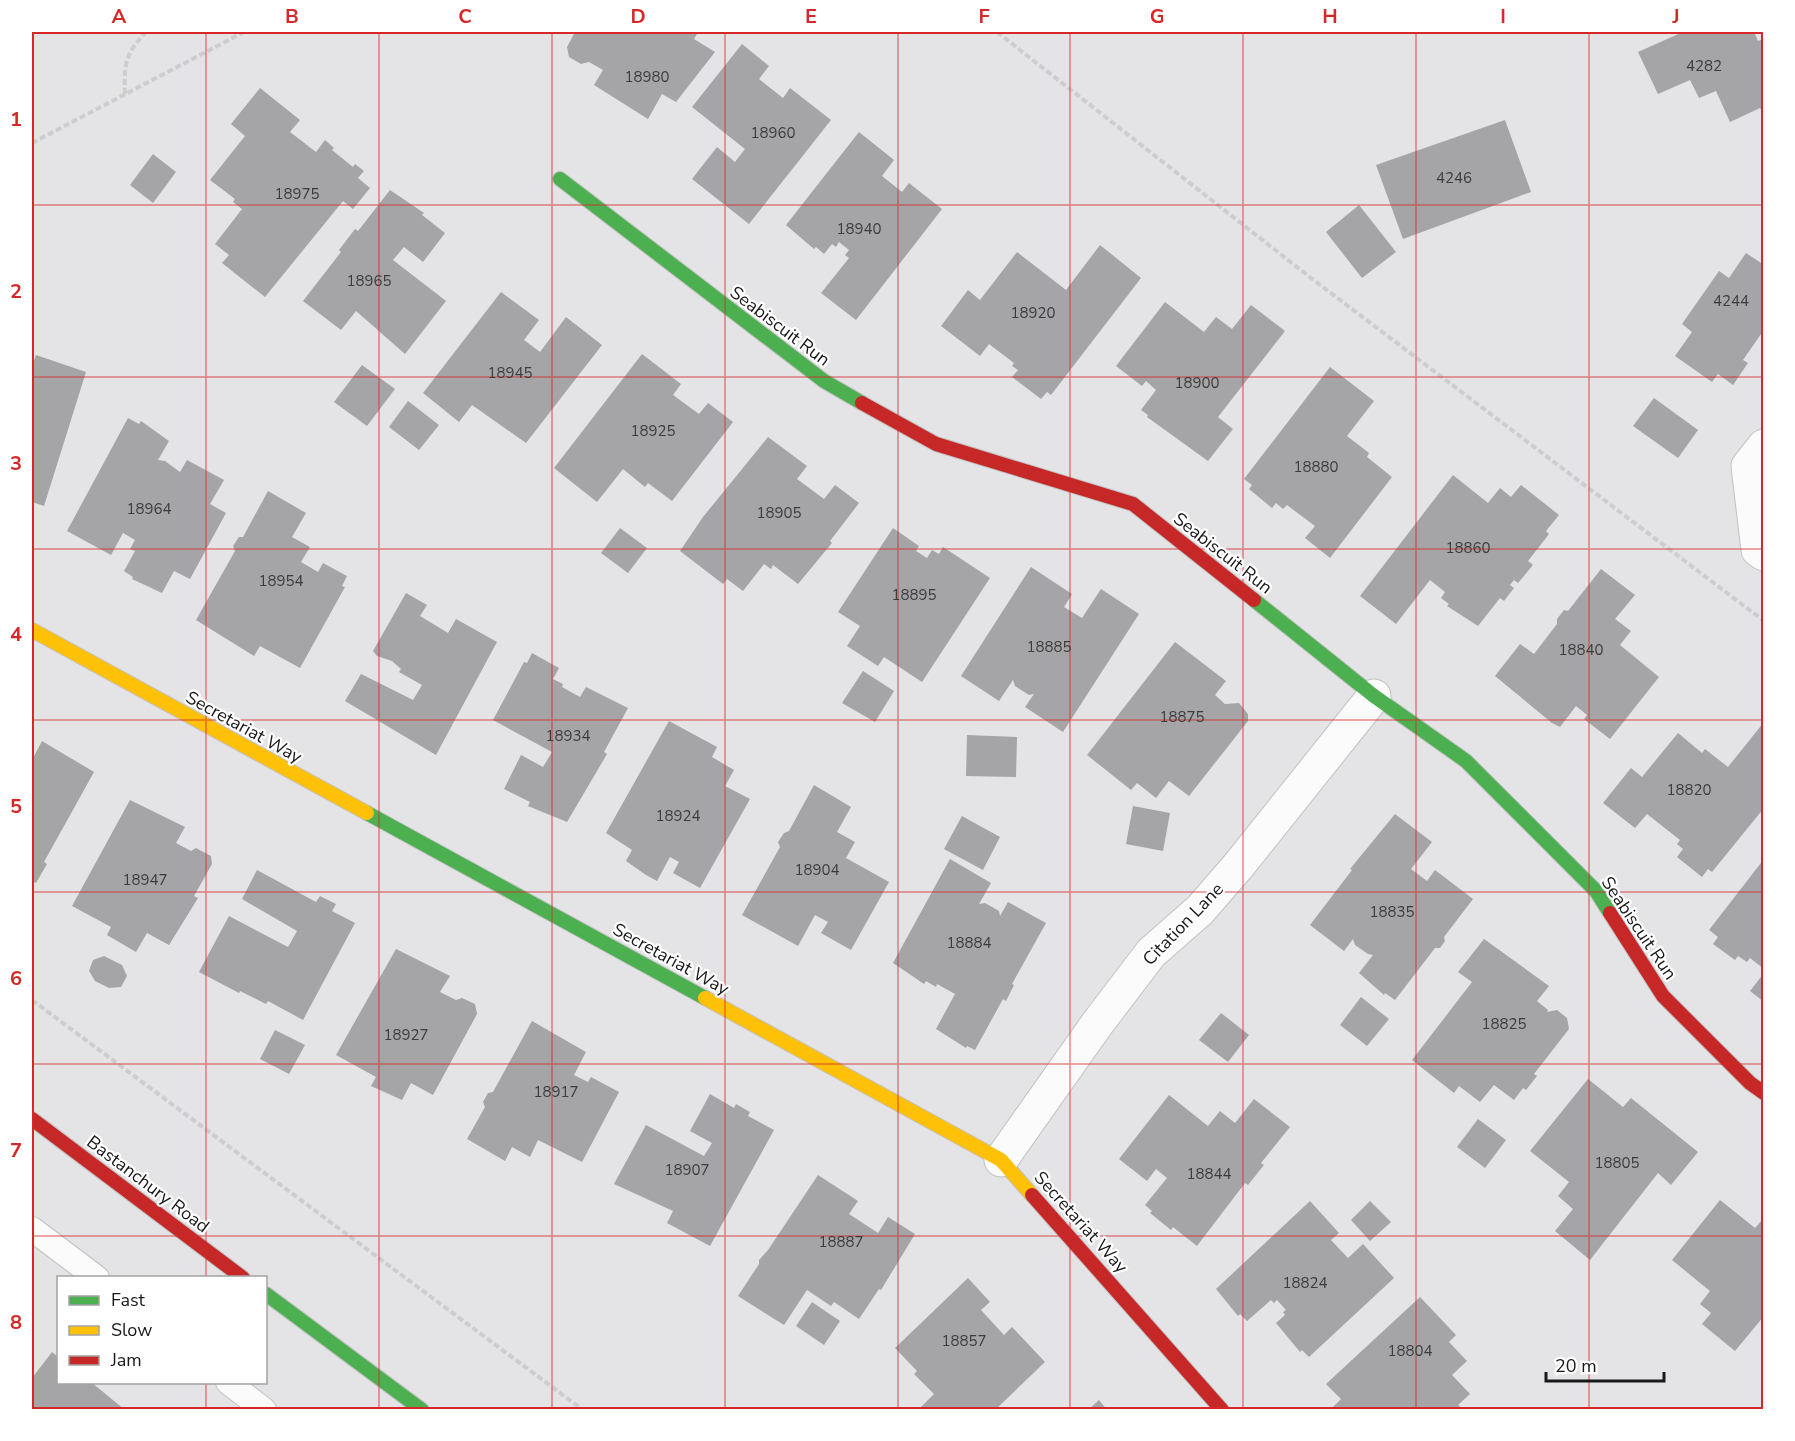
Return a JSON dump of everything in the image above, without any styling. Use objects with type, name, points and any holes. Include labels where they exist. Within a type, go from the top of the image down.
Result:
[{"type":"street","name":"Seabiscuit Run","points":[[560,179],[824,381],[936,444],[1132,504],[1374,696],[1466,760],[1596,891],[1663,996],[1750,1083],[1764,1093]]},
{"type":"street","points":[[1764,446],[1748,466],[1758,550],[1764,554]]},
{"type":"street","name":"Secretariat Way","points":[[32,630],[1001,1160],[1222,1410]]},
{"type":"street","name":"Citation Lane","points":[[1001,1160],[1097,1024],[1151,953],[1200,909],[1231,874],[1374,696]]},
{"type":"street","name":"Bastanchury Road","points":[[32,1119],[240,1276]]},
{"type":"street","points":[[267,1295],[423,1410]]},
{"type":"lane","points":[[32,1229],[94,1276]]},
{"type":"lane","points":[[229,1384],[264,1410]]},
{"type":"path","points":[[125,94],[124,65],[133,45],[146,32]]},
{"type":"path","points":[[32,143],[244,32]]},
{"type":"path","points":[[997,32],[1311,278],[1764,621]]},
{"type":"path","points":[[32,1000],[583,1410]]},
{"type":"building","points":[[575,32],[698,32],[694,39],[715,52],[676,102],[662,94],[648,119],[594,85],[603,70],[589,62],[581,64],[569,57],[567,47]]},
{"type":"building","points":[[1683,32],[1754,32],[1758,41],[1764,39],[1764,115],[1760,108],[1730,122],[1716,91],[1699,98],[1690,80],[1658,94],[1638,52]]},
{"type":"building","points":[[742,44],[769,66],[759,79],[783,98],[790,88],[831,120],[749,224],[692,179],[717,147],[735,162],[745,149],[692,107]]},
{"type":"building","points":[[260,88],[300,120],[290,132],[316,152],[325,140],[334,148],[332,150],[353,167],[355,164],[364,171],[358,178],[370,188],[353,209],[343,201],[265,297],[222,263],[229,255],[215,244],[242,209],[233,202],[235,199],[210,180],[245,136],[231,124]]},
{"type":"building","points":[[1505,120],[1531,192],[1403,239],[1376,165]]},
{"type":"building","points":[[859,132],[894,160],[882,176],[902,192],[909,183],[942,209],[856,320],[821,293],[849,258],[845,255],[849,250],[839,242],[836,247],[832,244],[824,254],[816,247],[814,249],[786,225]]},
{"type":"building","points":[[153,154],[176,172],[153,203],[130,185]]},
{"type":"building","points":[[390,190],[424,213],[422,215],[445,233],[423,262],[404,247],[393,260],[446,301],[405,354],[356,311],[341,330],[303,301],[341,252],[339,250],[355,229],[358,231]]},
{"type":"building","points":[[1359,205],[1396,252],[1362,278],[1326,232]]},
{"type":"building","points":[[1100,245],[1141,278],[1051,395],[1047,392],[1041,399],[1012,377],[1018,370],[1012,366],[1014,363],[989,344],[980,356],[941,326],[968,290],[980,300],[1017,252],[1066,290]]},
{"type":"building","points":[[1746,253],[1764,265],[1764,335],[1761,334],[1743,360],[1748,363],[1733,385],[1718,374],[1712,382],[1675,356],[1692,332],[1682,324],[1719,271],[1729,278]]},
{"type":"building","points":[[501,292],[539,320],[524,340],[540,352],[566,317],[602,345],[526,443],[472,405],[459,422],[423,393]]},
{"type":"building","points":[[1165,302],[1204,332],[1216,317],[1232,329],[1251,305],[1285,331],[1218,417],[1233,429],[1208,461],[1147,417],[1148,415],[1141,410],[1156,390],[1146,381],[1142,386],[1116,366]]},
{"type":"building","points":[[642,354],[681,384],[673,395],[699,414],[708,403],[733,422],[672,501],[648,483],[645,487],[623,469],[597,502],[554,468]]},
{"type":"building","points":[[36,355],[86,372],[44,506],[32,502],[32,360],[34,361]]},
{"type":"building","points":[[362,365],[395,389],[367,426],[334,402]]},
{"type":"building","points":[[1330,367],[1374,401],[1347,436],[1369,453],[1367,457],[1392,477],[1330,558],[1305,538],[1315,526],[1287,505],[1283,509],[1276,503],[1272,508],[1249,489],[1252,485],[1244,479]]},
{"type":"building","points":[[1654,398],[1698,430],[1678,458],[1633,426]]},
{"type":"building","points":[[408,401],[439,425],[419,450],[389,427]]},
{"type":"building","points":[[128,418],[139,424],[141,421],[169,441],[158,460],[165,461],[180,472],[187,460],[224,480],[210,504],[226,513],[190,579],[174,571],[162,593],[132,579],[133,577],[124,571],[135,551],[130,549],[135,540],[123,533],[111,555],[67,531]]},
{"type":"building","points":[[768,437],[807,466],[797,479],[824,499],[835,485],[859,503],[830,541],[832,543],[798,584],[773,565],[771,569],[764,564],[743,591],[727,579],[723,584],[680,551],[703,517]]},
{"type":"building","points":[[1453,475],[1488,503],[1500,488],[1511,497],[1521,485],[1559,515],[1546,531],[1549,534],[1528,561],[1533,565],[1518,583],[1514,580],[1510,585],[1514,588],[1504,601],[1500,598],[1478,626],[1447,606],[1449,604],[1441,598],[1445,592],[1430,580],[1396,624],[1360,596]]},
{"type":"building","points":[[268,491],[306,513],[292,537],[310,547],[301,562],[318,572],[323,563],[347,576],[342,586],[345,587],[300,668],[260,646],[254,656],[196,620],[235,551],[233,546],[239,537],[243,537]]},
{"type":"building","points":[[620,528],[647,548],[628,573],[601,553]]},
{"type":"building","points":[[893,528],[919,546],[916,551],[927,558],[932,550],[939,554],[943,547],[990,578],[922,682],[884,657],[878,666],[847,646],[860,626],[838,612]]},
{"type":"building","points":[[1031,567],[1072,594],[1064,607],[1082,618],[1101,589],[1139,614],[1063,732],[1025,707],[1034,694],[1029,695],[1015,686],[1013,680],[999,701],[961,676]]},
{"type":"building","points":[[1601,569],[1635,595],[1615,619],[1631,631],[1620,645],[1659,677],[1610,739],[1584,719],[1587,715],[1576,706],[1560,727],[1552,723],[1495,676],[1520,644],[1534,654],[1557,624],[1557,619],[1564,610],[1568,611]]},
{"type":"building","points":[[406,593],[427,605],[420,616],[448,633],[456,619],[497,642],[436,755],[345,701],[361,674],[413,700],[422,685],[399,672],[401,669],[392,661],[377,656],[373,651]]},
{"type":"building","points":[[1175,642],[1226,681],[1215,695],[1225,704],[1239,703],[1248,714],[1248,721],[1189,796],[1169,781],[1156,798],[1137,783],[1131,790],[1087,755]]},
{"type":"building","points":[[532,653],[559,668],[553,679],[563,684],[562,687],[580,697],[586,687],[628,708],[604,752],[607,754],[567,822],[528,806],[530,802],[504,789],[521,755],[543,767],[552,752],[493,720],[524,662],[527,663]]},
{"type":"building","points":[[863,671],[894,691],[875,722],[842,703]]},
{"type":"building","points":[[669,721],[717,747],[712,757],[734,770],[725,786],[750,799],[700,888],[673,873],[679,862],[670,857],[657,881],[646,875],[626,861],[632,850],[606,833]]},
{"type":"building","points":[[1764,722],[1764,808],[1712,872],[1708,869],[1702,877],[1677,857],[1683,849],[1677,844],[1680,840],[1647,814],[1635,828],[1603,803],[1631,768],[1642,777],[1678,733],[1702,753],[1705,749],[1728,767]]},
{"type":"building","points":[[967,735],[1017,737],[1016,777],[966,776]]},
{"type":"building","points":[[42,741],[94,772],[44,862],[47,864],[36,883],[32,881],[32,760]]},
{"type":"building","points":[[814,785],[851,807],[837,832],[855,842],[846,858],[889,882],[851,950],[821,933],[828,922],[815,915],[798,946],[742,915],[780,847],[778,842],[784,833],[789,831]]},
{"type":"building","points":[[130,800],[185,827],[176,843],[191,851],[196,848],[211,856],[212,864],[194,896],[198,898],[169,945],[147,933],[136,952],[107,935],[111,927],[72,906]]},
{"type":"building","points":[[1133,806],[1170,813],[1163,851],[1126,844]]},
{"type":"building","points":[[1395,814],[1432,842],[1411,869],[1427,881],[1435,870],[1473,899],[1444,937],[1445,941],[1440,948],[1435,948],[1395,1000],[1385,993],[1384,995],[1359,973],[1373,955],[1355,945],[1353,939],[1344,951],[1310,925],[1352,870],[1350,869]]},
{"type":"building","points":[[962,816],[1000,837],[983,870],[944,849]]},
{"type":"building","points":[[950,859],[991,883],[979,904],[985,903],[999,911],[1000,916],[1008,902],[1046,923],[1012,984],[1014,985],[1006,1001],[1003,999],[975,1050],[967,1046],[966,1048],[936,1029],[955,994],[937,984],[936,987],[926,981],[924,984],[893,963]]},
{"type":"building","points":[[1764,859],[1764,969],[1750,958],[1747,962],[1738,956],[1735,960],[1713,944],[1718,937],[1709,930]]},
{"type":"building","points":[[257,870],[316,902],[320,896],[336,904],[332,911],[355,923],[303,1020],[268,1001],[266,1004],[240,991],[239,993],[199,972],[229,916],[288,947],[297,931],[242,899]]},
{"type":"building","points":[[1484,939],[1549,986],[1537,1001],[1548,1010],[1547,1012],[1557,1010],[1567,1018],[1569,1029],[1534,1074],[1537,1076],[1526,1090],[1523,1088],[1514,1100],[1494,1085],[1480,1102],[1459,1086],[1454,1093],[1412,1060],[1472,982],[1458,972]]},
{"type":"building","points":[[396,949],[450,976],[440,992],[456,1000],[462,998],[475,1004],[477,1014],[433,1095],[411,1083],[402,1100],[371,1086],[376,1077],[336,1055]]},
{"type":"building","points":[[104,956],[122,965],[127,976],[121,987],[109,988],[95,981],[89,971],[93,960]]},
{"type":"building","points":[[1764,973],[1764,1002],[1750,991]]},
{"type":"building","points":[[1361,997],[1389,1019],[1367,1046],[1340,1025]]},
{"type":"building","points":[[1221,1013],[1249,1035],[1228,1062],[1199,1040]]},
{"type":"building","points":[[532,1021],[586,1052],[574,1075],[588,1082],[591,1077],[619,1092],[582,1162],[538,1140],[530,1157],[512,1147],[505,1161],[467,1139],[485,1107],[483,1102],[488,1093],[493,1092]]},
{"type":"building","points":[[275,1030],[305,1045],[289,1074],[260,1059]]},
{"type":"building","points":[[1588,1079],[1623,1107],[1631,1098],[1698,1152],[1671,1185],[1658,1173],[1590,1260],[1555,1231],[1573,1209],[1558,1196],[1569,1182],[1530,1151]]},
{"type":"building","points":[[710,1094],[734,1108],[736,1104],[750,1112],[748,1116],[774,1130],[710,1246],[667,1223],[673,1211],[614,1184],[646,1125],[704,1156],[712,1143],[690,1131]]},
{"type":"building","points":[[1169,1095],[1208,1126],[1220,1111],[1235,1123],[1254,1099],[1290,1127],[1261,1163],[1264,1165],[1248,1185],[1245,1183],[1197,1246],[1173,1227],[1171,1230],[1150,1213],[1152,1211],[1145,1205],[1167,1178],[1156,1169],[1147,1181],[1119,1159]]},
{"type":"building","points":[[1478,1119],[1506,1140],[1485,1168],[1457,1147]]},
{"type":"building","points":[[818,1175],[858,1201],[849,1214],[878,1233],[888,1217],[915,1234],[881,1290],[879,1289],[859,1319],[834,1302],[831,1306],[807,1290],[784,1325],[738,1296],[759,1264],[759,1260]]},
{"type":"building","points":[[1720,1200],[1755,1228],[1764,1218],[1764,1316],[1735,1351],[1702,1324],[1711,1313],[1700,1304],[1710,1291],[1672,1260]]},
{"type":"building","points":[[1310,1201],[1339,1233],[1331,1240],[1348,1258],[1363,1244],[1394,1278],[1309,1357],[1302,1350],[1300,1352],[1276,1323],[1285,1315],[1283,1312],[1286,1310],[1277,1300],[1274,1303],[1271,1300],[1247,1321],[1240,1314],[1238,1316],[1216,1289]]},
{"type":"building","points":[[1370,1201],[1391,1222],[1370,1241],[1351,1220]]},
{"type":"building","points":[[968,1278],[990,1302],[981,1310],[1004,1335],[1012,1327],[1045,1362],[995,1410],[918,1410],[934,1394],[914,1374],[917,1371],[895,1348]]},
{"type":"building","points":[[1420,1297],[1456,1335],[1449,1342],[1467,1361],[1452,1375],[1470,1394],[1458,1405],[1460,1406],[1457,1410],[1330,1410],[1341,1399],[1326,1384]]},
{"type":"building","points":[[812,1302],[840,1321],[824,1345],[796,1326]]},
{"type":"building","points":[[52,1352],[57,1356],[57,1384],[93,1384],[125,1410],[32,1410],[32,1378]]},
{"type":"building","points":[[1099,1400],[1107,1410],[1088,1410]]},
{"type":"traffic: fast","points":[[560,179],[824,381],[862,403]]},
{"type":"traffic: fast","points":[[1254,600],[1374,696],[1466,761],[1596,891],[1610,913]]},
{"type":"traffic: fast","points":[[367,813],[705,998]]},
{"type":"traffic: fast","points":[[267,1295],[422,1410]]},
{"type":"traffic: slow","points":[[32,630],[367,813]]},
{"type":"traffic: slow","points":[[705,998],[1001,1160],[1032,1195]]},
{"type":"traffic: jam","points":[[862,403],[936,444],[1133,504],[1254,600]]},
{"type":"traffic: jam","points":[[1610,913],[1663,996],[1750,1083],[1764,1093]]},
{"type":"traffic: jam","points":[[32,1119],[240,1276]]},
{"type":"traffic: jam","points":[[1032,1195],[1222,1410]]}]
